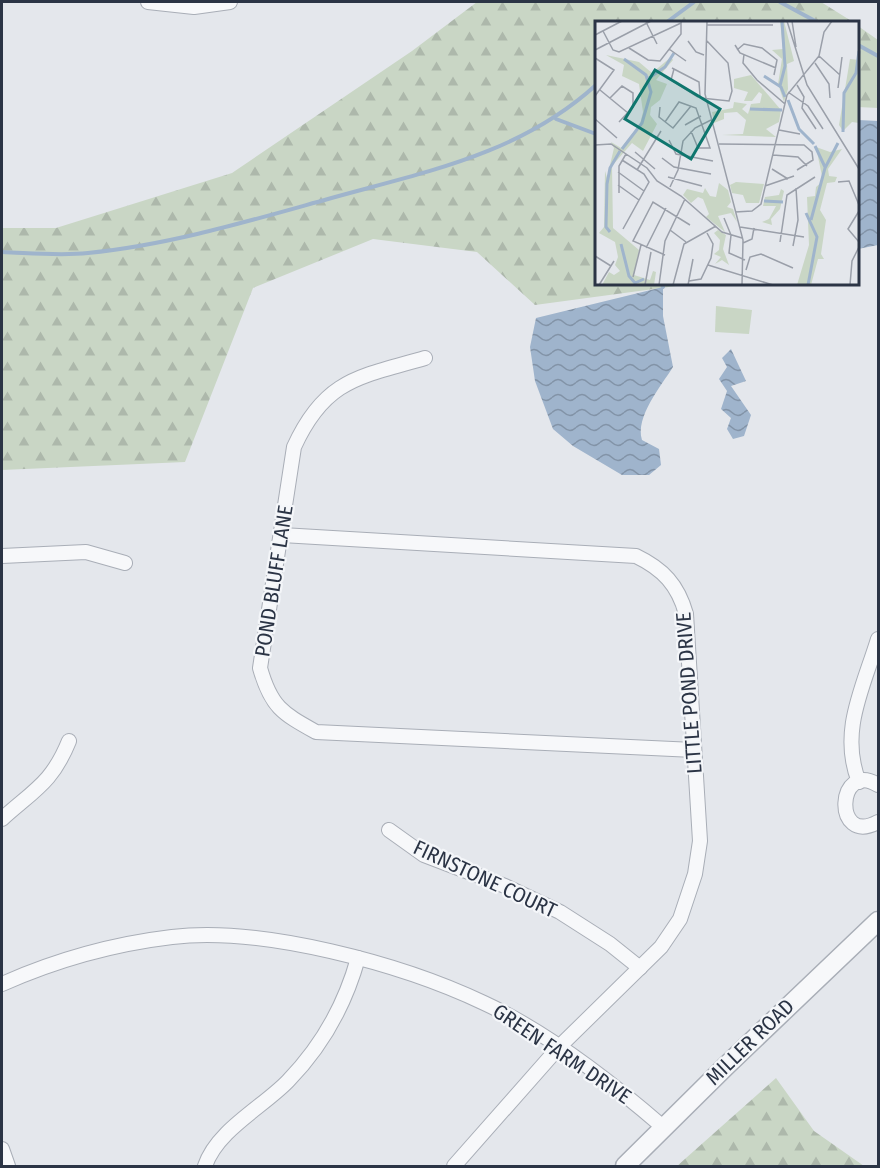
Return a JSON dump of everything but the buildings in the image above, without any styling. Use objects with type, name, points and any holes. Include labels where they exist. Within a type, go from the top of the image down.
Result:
[{"type":"street","points":[[148,2],[194,7],[230,2]]},
{"type":"street","name":"POND BLUFF LANE","points":[[425,358],[346,383],[314,409],[294,447],[260,668],[268,694],[287,716],[316,732],[694,750]]},
{"type":"street","name":"LITTLE POND DRIVE","points":[[282,535],[374,543],[619,553],[636,556],[652,563],[670,579],[681,597],[686,614],[700,841],[695,874],[680,919],[660,947],[559,1047],[454,1167]]},
{"type":"street","points":[[2,556],[86,552],[125,563]]},
{"type":"street","points":[[859,782],[852,764],[850,741],[852,724],[879,639]]},
{"type":"street","points":[[2,819],[48,780],[60,764],[69,741]]},
{"type":"street","points":[[877,827],[853,822],[845,811],[844,804],[848,790],[859,782],[867,781],[879,785]]},
{"type":"street","name":"FIRNSTONE COURT","points":[[389,830],[424,855],[505,886],[560,912],[610,944],[640,968]]},
{"type":"street","name":"MILLER ROAD","points":[[625,1167],[663,1127],[879,921]]},
{"type":"street","name":"GREEN FARM DRIVE","points":[[2,984],[57,962],[111,946],[174,936],[256,937],[358,958],[429,980],[486,1004],[559,1047],[619,1089],[663,1127]]},
{"type":"street","points":[[205,1167],[207,1159],[227,1136],[288,1081],[327,1032],[352,978],[358,958]]},
{"type":"street","points":[[2,1149],[8,1167]]},
{"type":"green space","points":[[477,2],[821,2],[851,21],[595,21],[595,285],[684,285],[535,305],[477,252],[373,239],[253,288],[185,462],[2,470],[2,228],[56,228],[232,173],[412,51]]},
{"type":"green space","points":[[859,27],[878,40],[878,108],[859,107]]},
{"type":"green space","points":[[716,306],[752,310],[749,334],[715,332]]},
{"type":"green space","points":[[776,1078],[814,1131],[864,1166],[677,1166]]},
{"type":"water","points":[[859,120],[878,121],[878,245],[859,249]]},
{"type":"water","points":[[663,287],[663,316],[673,367],[650,402],[641,431],[642,440],[659,449],[661,465],[649,475],[622,475],[573,446],[553,429],[535,381],[530,347],[536,318]]},
{"type":"water","points":[[731,349],[746,381],[731,386],[751,415],[744,436],[733,439],[727,429],[731,418],[721,409],[727,391],[719,379],[727,367],[722,358]]},
{"type":"waterway","points":[[668,21],[694,2]]},
{"type":"waterway","points":[[780,2],[815,21]]},
{"type":"waterway","points":[[859,46],[878,56]]},
{"type":"waterway","points":[[2,252],[77,254],[149,244],[239,224],[400,180],[503,145],[535,129],[566,109],[595,86]]},
{"type":"waterway","points":[[556,119],[595,134]]}]
